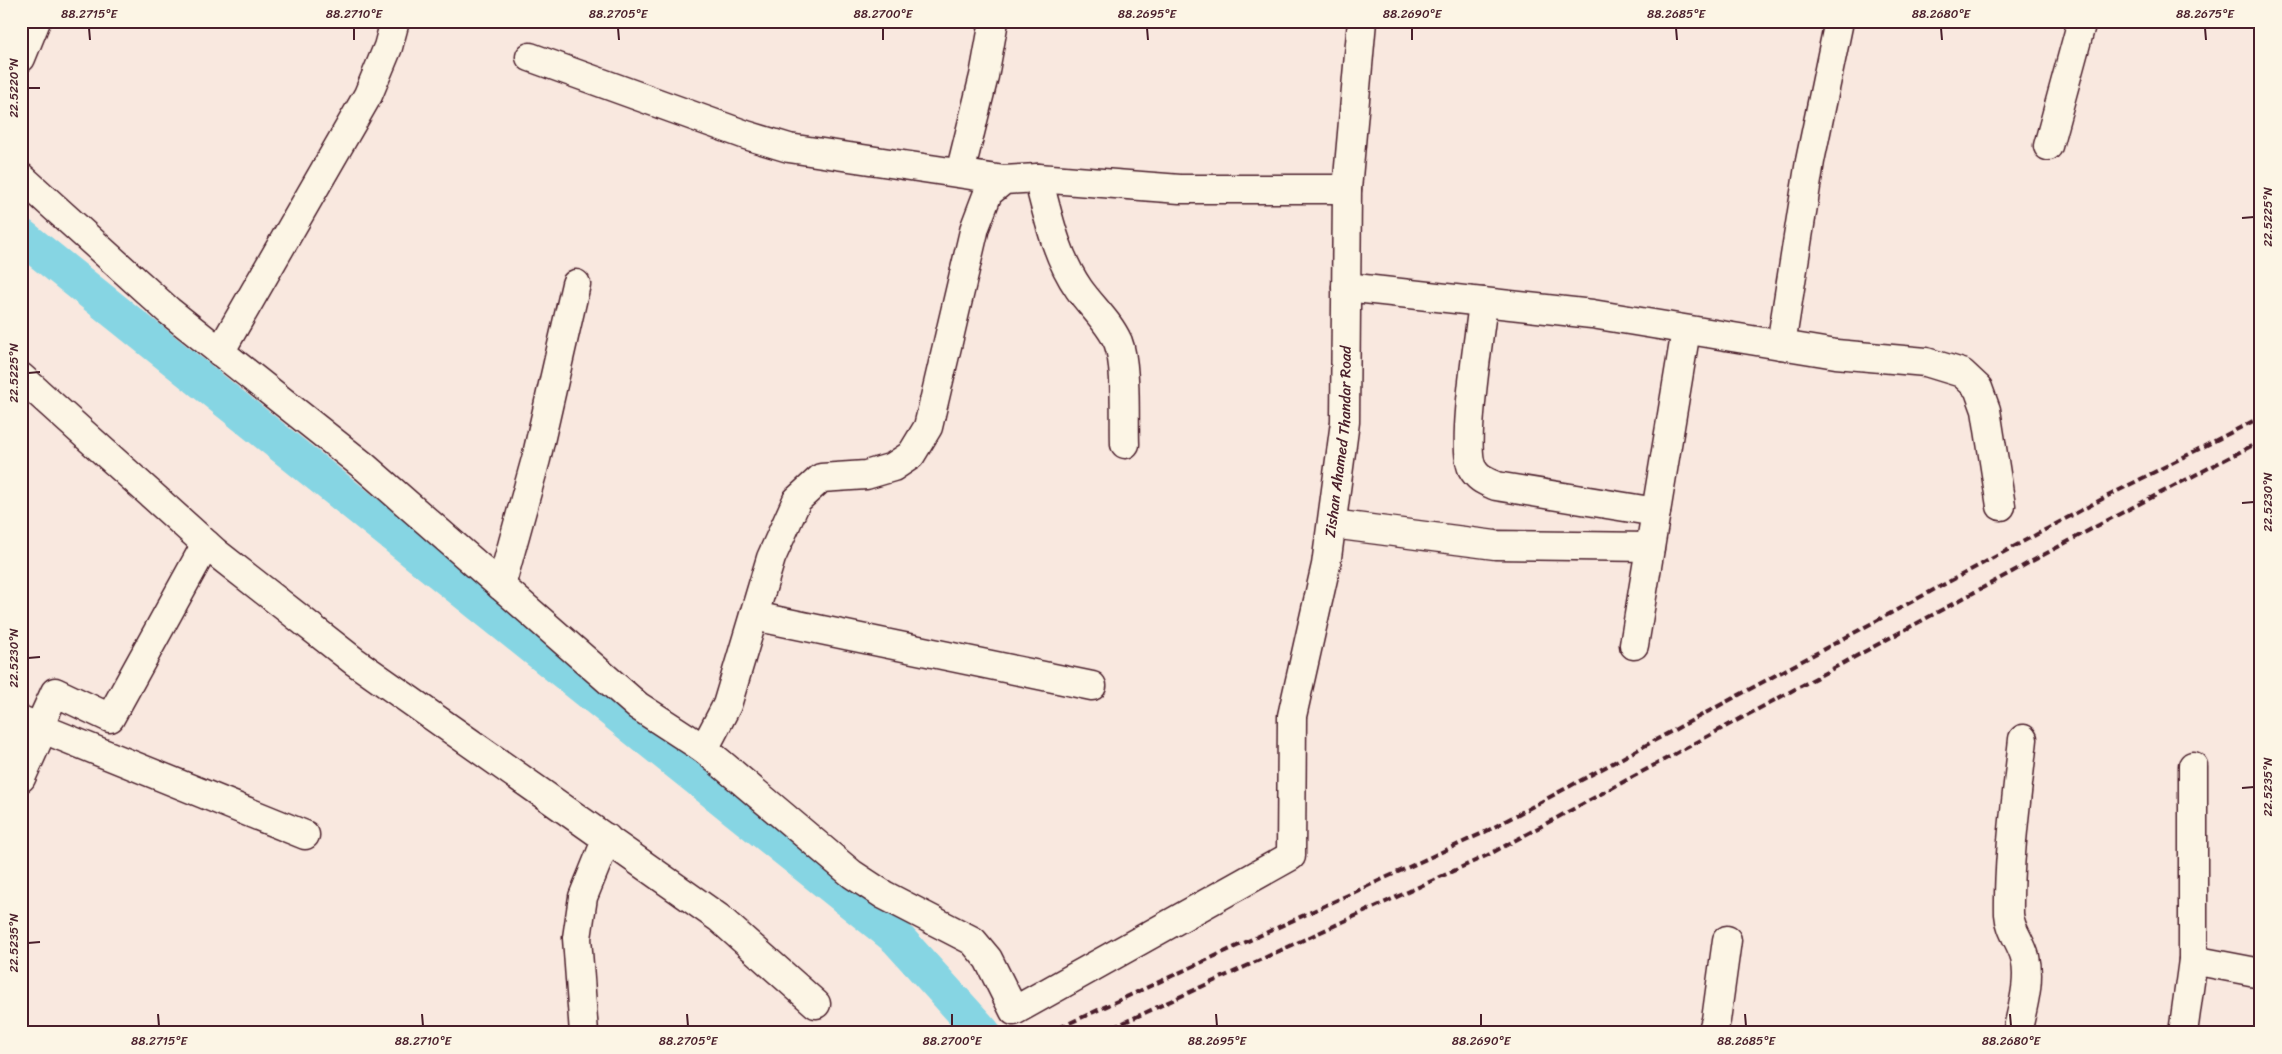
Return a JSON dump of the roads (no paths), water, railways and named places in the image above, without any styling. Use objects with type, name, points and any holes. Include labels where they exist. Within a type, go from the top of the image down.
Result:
[{"type":"street","points":[[21,58],[36,21]]},
{"type":"street","points":[[220,352],[368,95],[388,47],[395,21]]},
{"type":"street","points":[[960,174],[984,76],[994,21]]},
{"type":"street","name":"Zishan Ahamed Thandar Road","points":[[704,749],[852,874],[892,899],[973,941],[988,959],[1014,1011],[1291,856],[1292,716],[1326,565],[1344,422],[1347,189],[1362,21]]},
{"type":"street","points":[[1781,345],[1810,161],[1839,21]]},
{"type":"street","points":[[2048,146],[2082,21]]},
{"type":"street","points":[[530,57],[746,135],[789,148],[1004,180],[1038,178],[1180,190],[1347,189]]},
{"type":"street","points":[[21,177],[169,311],[365,467],[638,706],[704,749],[727,705],[771,558],[796,500],[821,478],[866,475],[893,467],[911,455],[928,428],[975,227],[988,193],[1004,180]]},
{"type":"street","points":[[1038,178],[1055,243],[1078,288],[1100,315],[1118,342],[1122,368],[1125,444]]},
{"type":"street","points":[[501,586],[536,459],[576,284]]},
{"type":"street","points":[[1346,287],[1592,314],[1836,354],[1926,362],[1962,373],[1978,388],[1986,410],[2001,506]]},
{"type":"street","points":[[1483,302],[1468,440],[1471,466],[1479,479],[1496,486],[1656,512]]},
{"type":"street","points":[[1634,645],[1686,330]]},
{"type":"street","points":[[21,377],[206,544],[354,661],[719,918],[816,1004]]},
{"type":"street","points":[[1332,524],[1495,545],[1650,547]]},
{"type":"street","points":[[21,778],[34,725],[54,692],[110,718],[206,544]]},
{"type":"street","points":[[754,616],[1092,686]]},
{"type":"street","points":[[34,725],[305,835]]},
{"type":"street","points":[[2018,1033],[2026,983],[2025,957],[2015,937],[2009,917],[2009,874],[2023,739]]},
{"type":"street","points":[[2183,1033],[2193,960],[2193,766]]},
{"type":"street","points":[[584,1033],[578,938],[583,898],[607,838]]},
{"type":"street","points":[[1712,1033],[1716,1020],[1727,940]]},
{"type":"street","points":[[2193,960],[2261,973]]},
{"type":"waterway","points":[[21,236],[897,938],[983,1033]]},
{"type":"railway","points":[[1048,1033],[1485,832],[2104,498],[2261,417]]},
{"type":"railway","points":[[1101,1033],[1488,855],[2108,520],[2261,441]]}]
